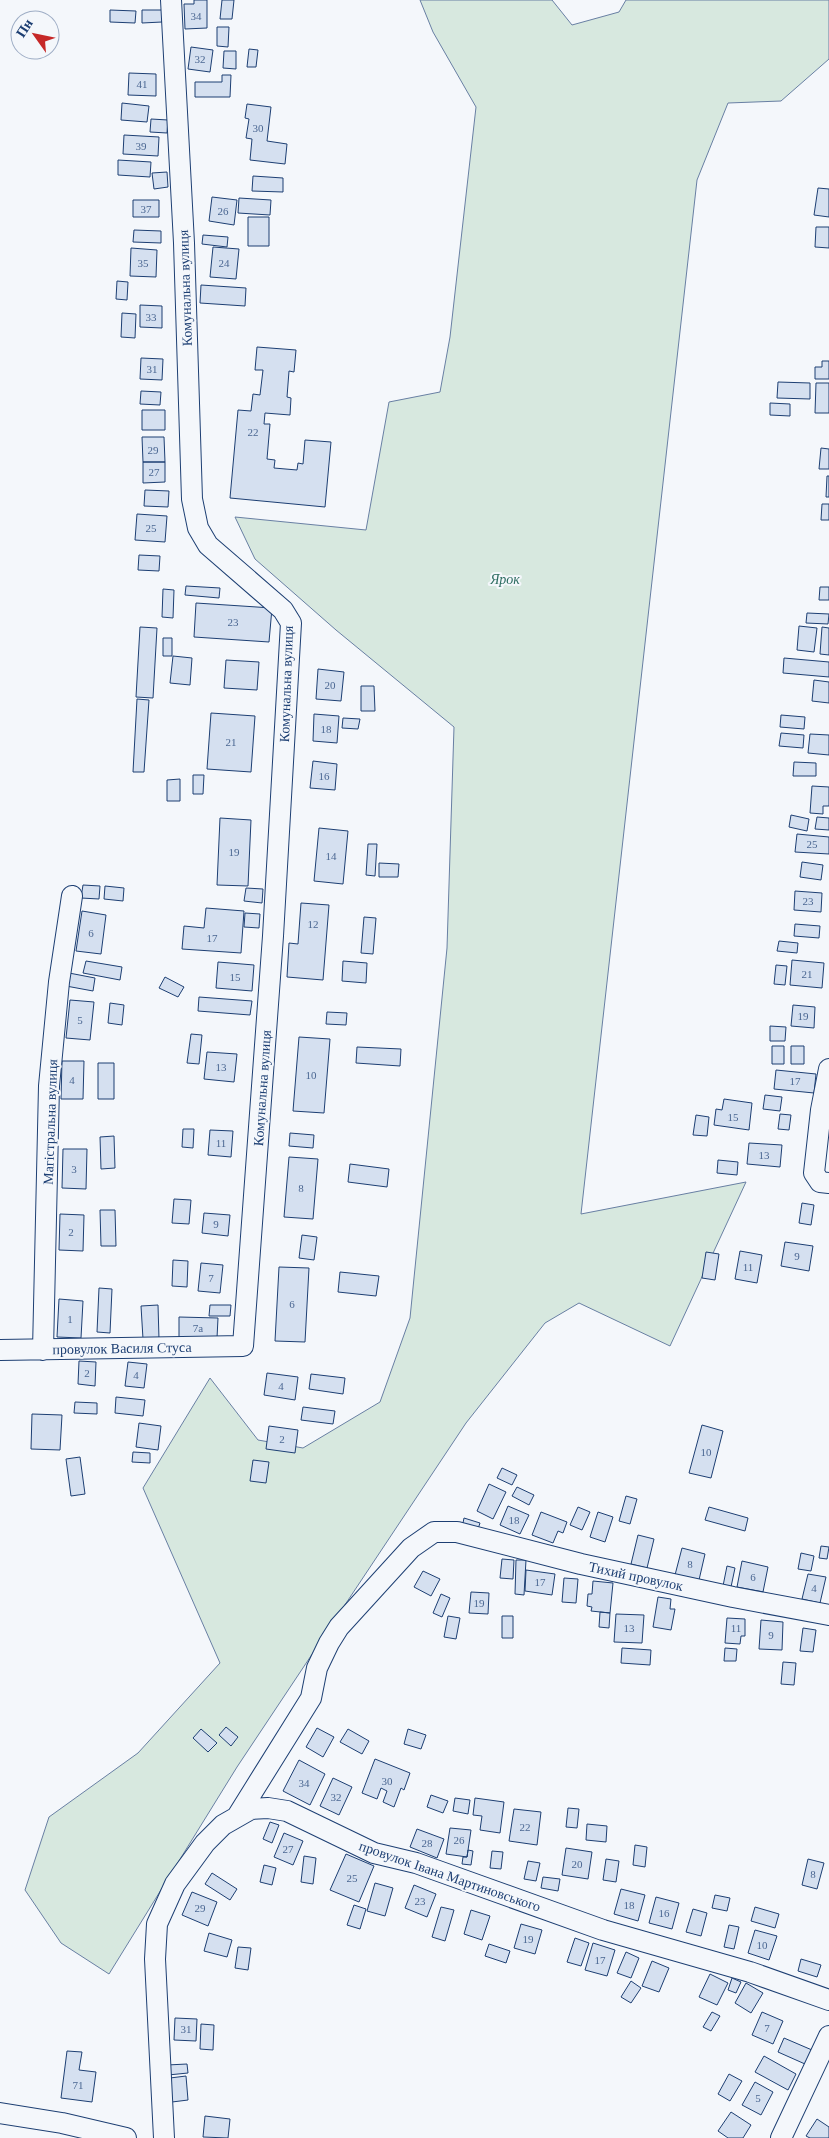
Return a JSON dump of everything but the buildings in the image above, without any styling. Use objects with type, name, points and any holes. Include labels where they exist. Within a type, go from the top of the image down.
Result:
[{"type":"street","name":"Комунальна вулиця","points":[[171,0],[184,243],[192,499],[198,528],[208,545],[283,610],[291,623],[273,936],[243,1346]]},
{"type":"street","name":"Магістральна вулиця","points":[[44,1350],[49,1086],[59,982],[72,896]]},
{"type":"street","points":[[829,1069],[821,1110],[814,1173],[820,1182],[829,1183]]},
{"type":"street","name":"провулок Василя Стуса","points":[[0,1350],[243,1346]]},
{"type":"street","name":"Тихий провулок","points":[[238,1815],[311,1698],[317,1668],[339,1627],[411,1548],[434,1532],[457,1532],[581,1564],[733,1597],[829,1614]]},
{"type":"street","name":"провулок Івана Мартиновського","points":[[164,2138],[155,1969],[157,1924],[175,1884],[191,1861],[223,1825],[251,1809],[268,1808],[287,1811],[374,1853],[416,1863],[602,1930],[750,1972],[829,2000]]},
{"type":"street","points":[[781,2138],[829,2036]]},
{"type":"street","points":[[0,2113],[62,2123],[126,2138]]},
{"type":"green space","name":"Ярок","points":[[420,0],[552,0],[572,25],[619,12],[626,0],[829,0],[829,59],[781,101],[728,103],[697,180],[581,1214],[746,1182],[670,1346],[579,1303],[545,1323],[466,1423],[237,1767],[109,1974],[61,1943],[25,1890],[49,1817],[138,1753],[220,1663],[143,1488],[210,1378],[258,1440],[303,1448],[380,1402],[410,1318],[447,948],[454,727],[336,630],[255,559],[235,517],[366,530],[389,402],[440,392],[450,337],[476,107],[433,32]]}]
